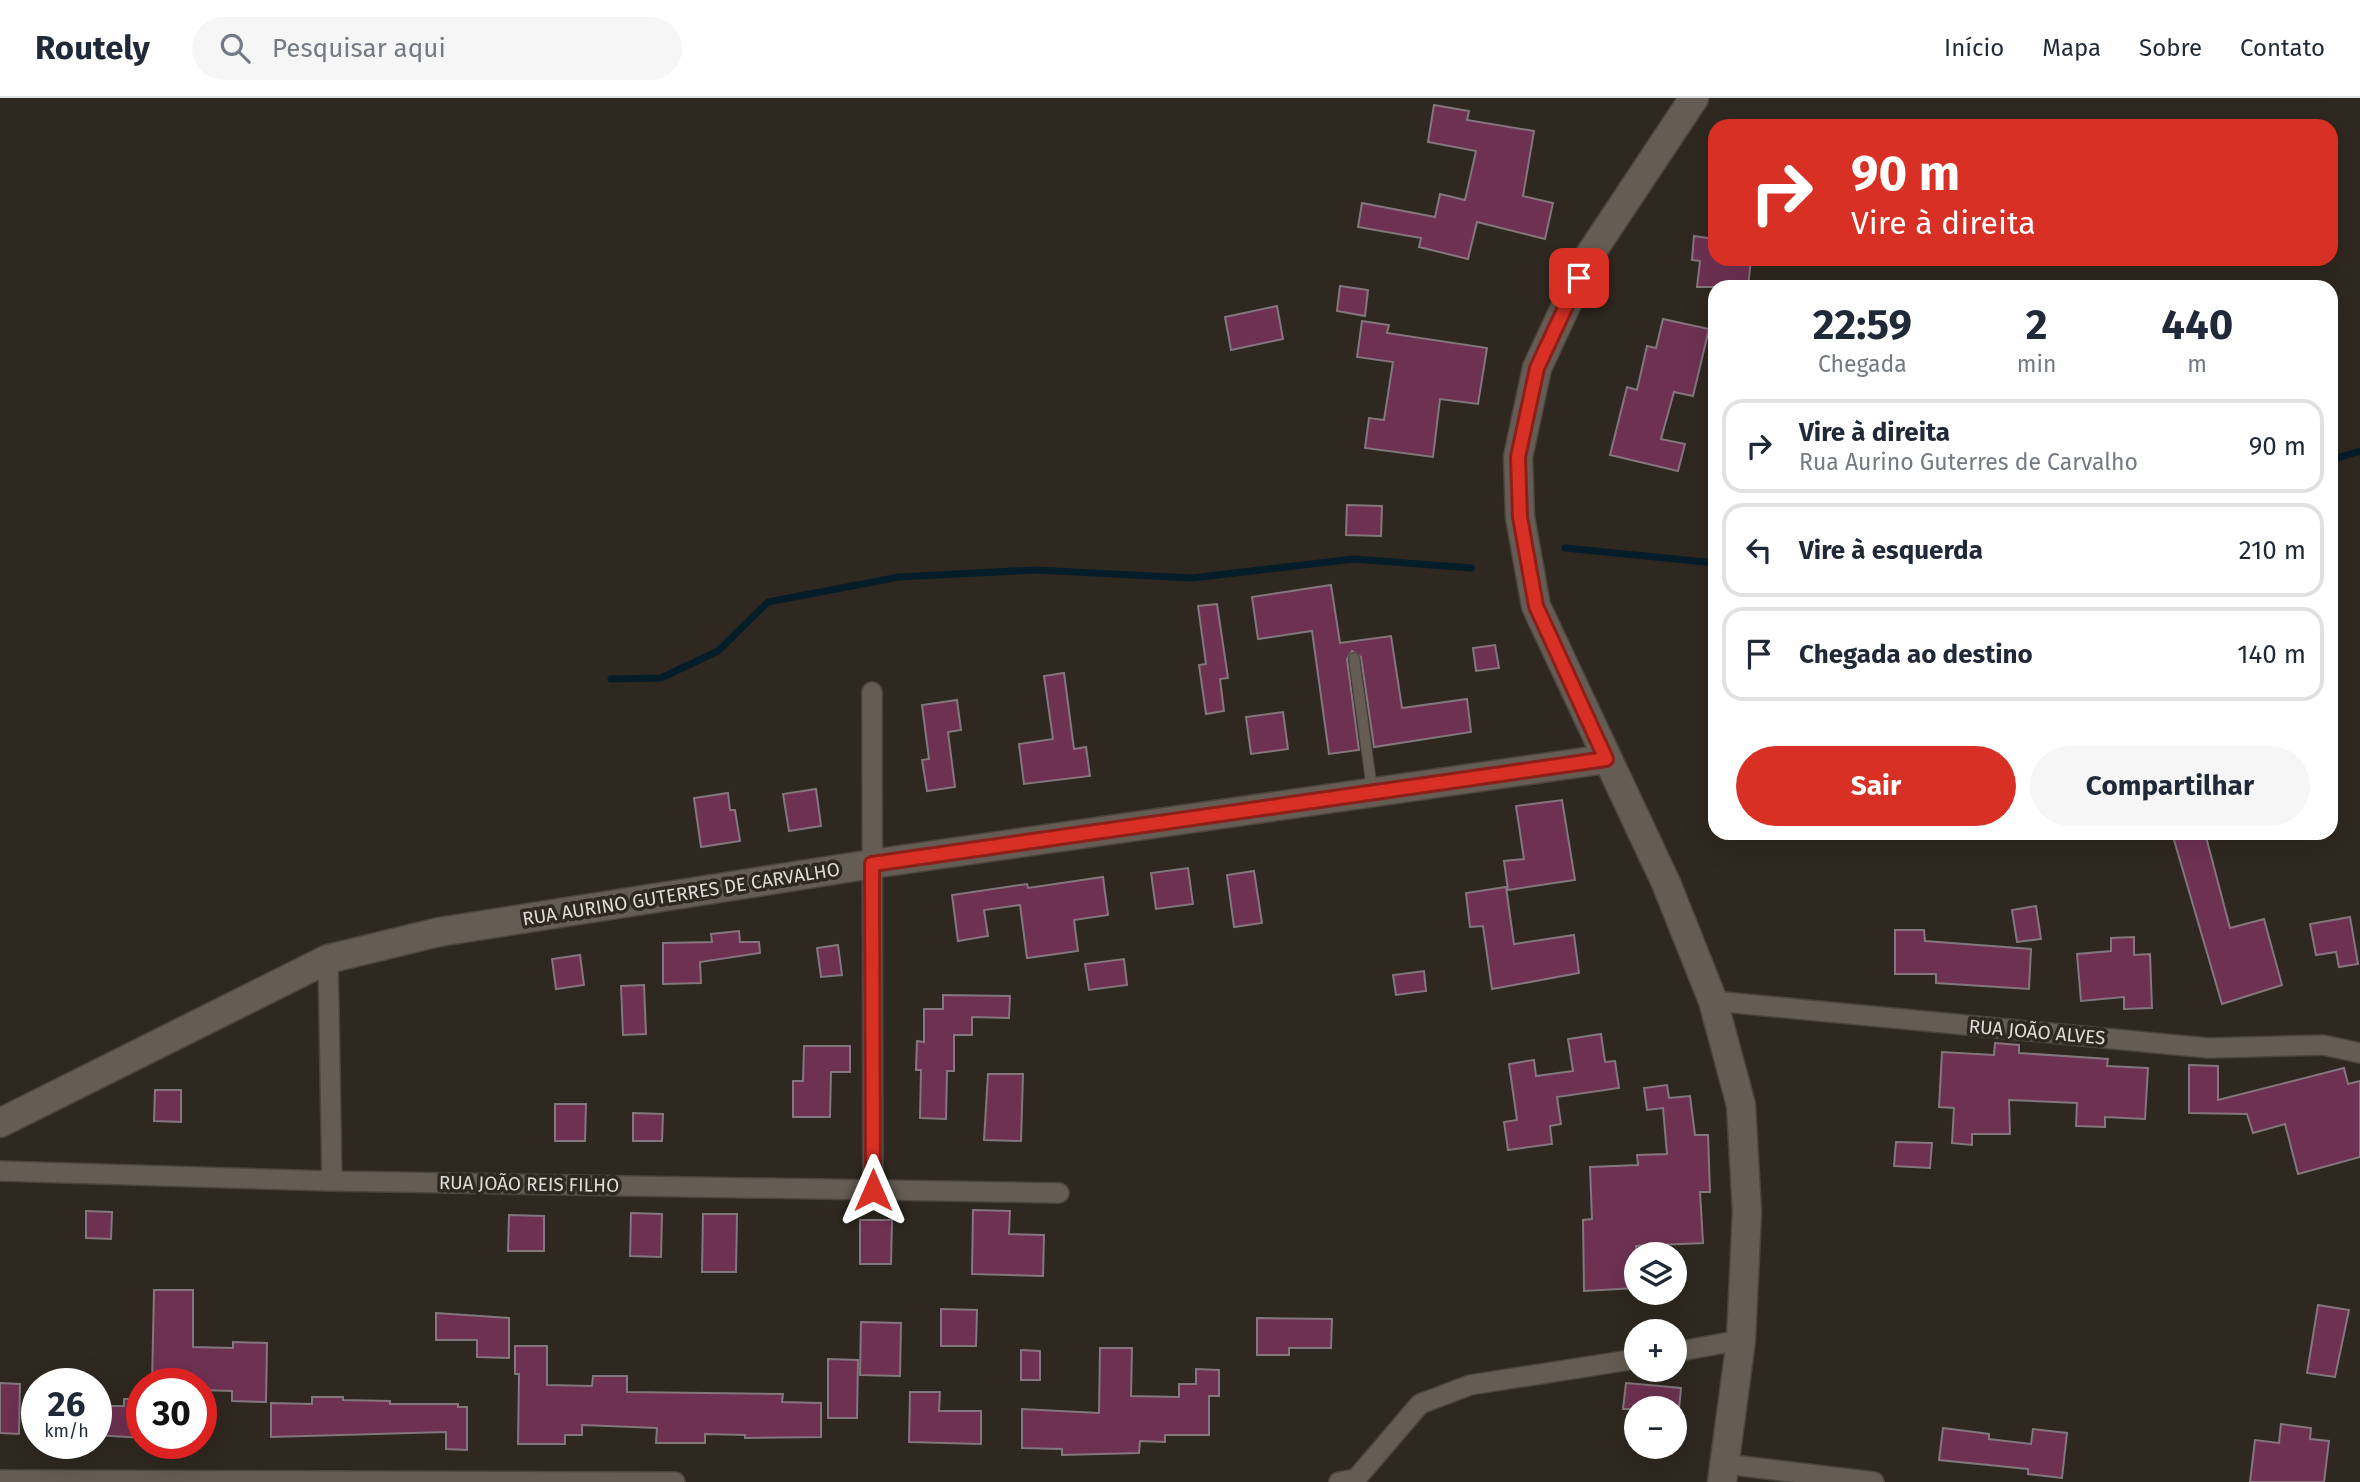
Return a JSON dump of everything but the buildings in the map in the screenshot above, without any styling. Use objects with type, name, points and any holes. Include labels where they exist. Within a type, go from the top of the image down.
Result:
[{"type":"street","points":[[1693,98],[1589,256],[1537,368],[1518,457],[1520,517],[1536,606],[1666,883],[1713,1002],[1741,1105],[1747,1212],[1741,1340],[1723,1473],[1874,1482]]},
{"type":"street","points":[[872,692],[873,1190]]},
{"type":"street","name":"RUA AURINO GUTERRES DE CARVALHO","points":[[0,1123],[328,959],[439,932],[872,864],[1606,759]]},
{"type":"street","points":[[328,959],[332,1181]]},
{"type":"street","name":"RUA JOÃO ALVES","points":[[1713,1002],[2208,1048],[2323,1045],[2360,1053]]},
{"type":"street","name":"RUA JOÃO REIS FILHO","points":[[0,1171],[332,1181],[1059,1193]]},
{"type":"street","points":[[1687,1350],[1741,1340]]},
{"type":"street","points":[[1339,1482],[1356,1479],[1420,1404],[1470,1385],[1624,1361]]},
{"type":"street","points":[[0,1479],[675,1482]]},
{"type":"lane","points":[[1354,658],[1373,792]]},
{"type":"waterway","points":[[2338,458],[2360,451]]},
{"type":"waterway","points":[[1565,548],[1708,562]]},
{"type":"waterway","points":[[611,679],[661,678],[718,651],[768,602],[899,577],[1035,570],[1192,578],[1354,559],[1471,568]]},
{"type":"route","points":[[873,1190],[872,864],[1606,759],[1536,606],[1520,517],[1518,457],[1537,368],[1579,278]]}]
